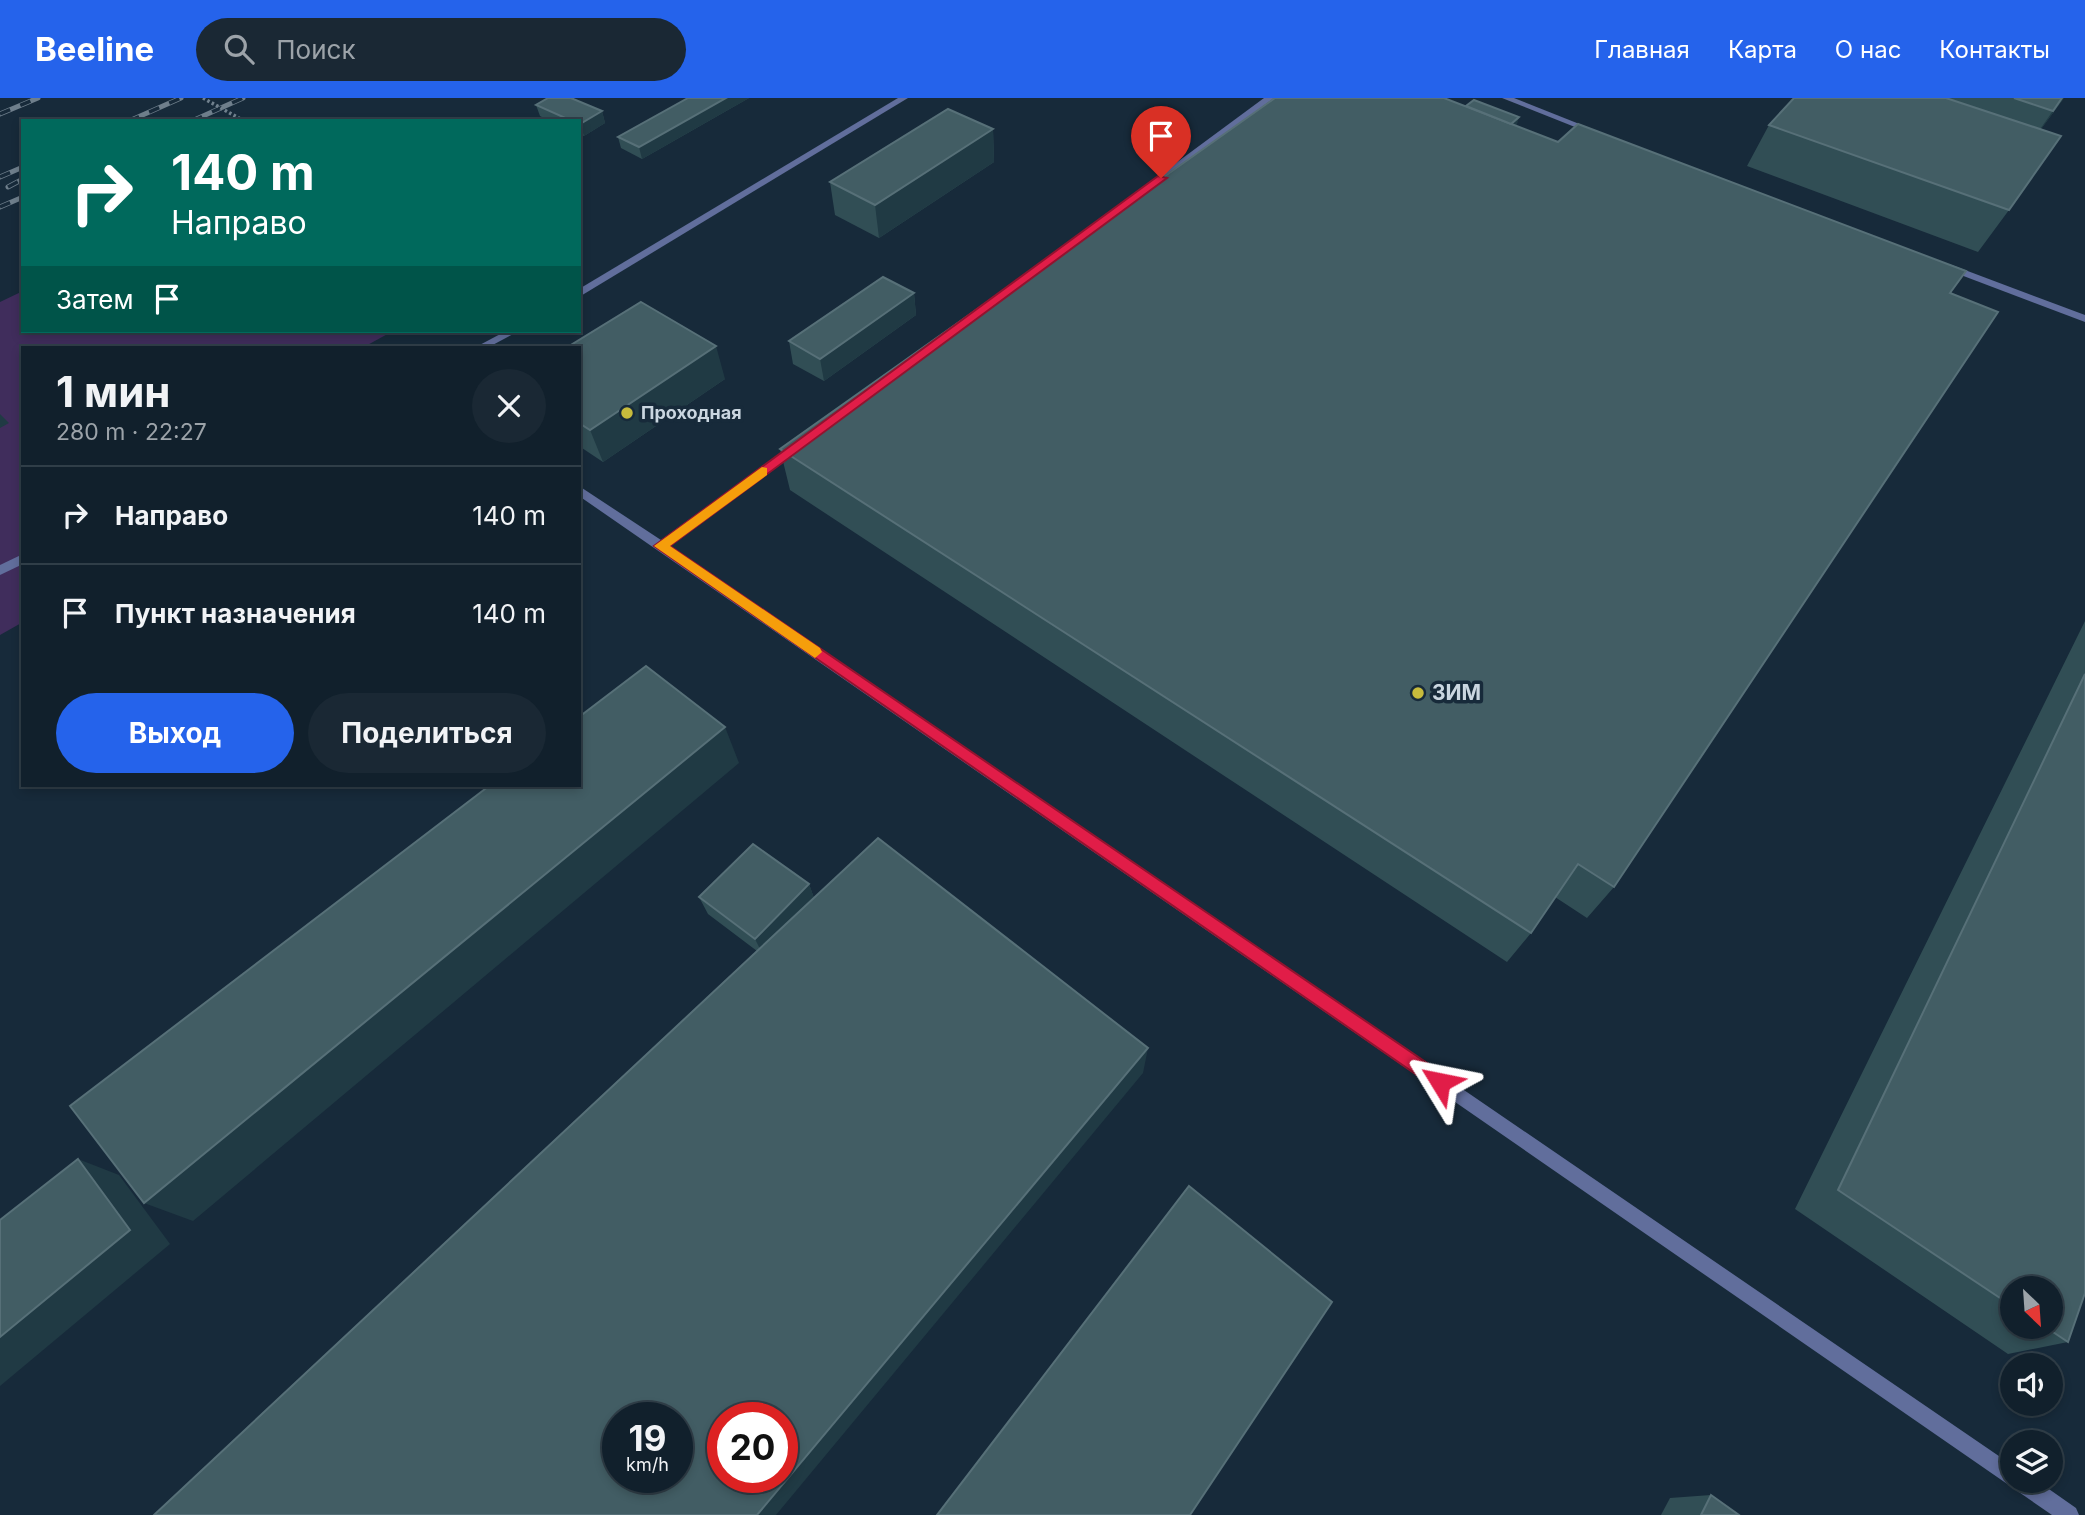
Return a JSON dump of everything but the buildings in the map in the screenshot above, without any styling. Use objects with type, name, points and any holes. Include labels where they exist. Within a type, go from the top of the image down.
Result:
[{"type":"lane","points":[[581,293],[904,98]]},
{"type":"lane","points":[[1104,220],[1270,98]]},
{"type":"lane","points":[[1506,98],[1609,137]]},
{"type":"lane","points":[[1944,265],[2085,318]]},
{"type":"lane","points":[[483,346],[510,333]]},
{"type":"lane","points":[[660,546],[805,440]]},
{"type":"lane","points":[[581,491],[2000,1468]]},
{"type":"lane","points":[[0,570],[21,559]]},
{"type":"lane","points":[[2038,1493],[2069,1515]]},
{"type":"path","points":[[203,98],[240,119]]},
{"type":"shaded area","points":[[21,292],[21,333],[389,333],[366,346],[21,346],[21,623],[0,635],[0,302]]},
{"type":"railway","points":[[0,114],[38,98]]},
{"type":"railway","points":[[134,119],[181,98]]},
{"type":"railway","points":[[196,119],[243,98]]},
{"type":"railway","points":[[0,177],[21,168]]},
{"type":"railway","points":[[8,187],[21,180]]},
{"type":"railway","points":[[0,207],[21,198]]},
{"type":"slow traffic","points":[[762,471],[660,546],[815,652]]},
{"type":"place","name":"Проходная","points":[[627,413]]},
{"type":"place","name":"ЗИМ","points":[[1418,693]]},
{"type":"route","points":[[1161,178],[660,546],[1440,1082]]}]
